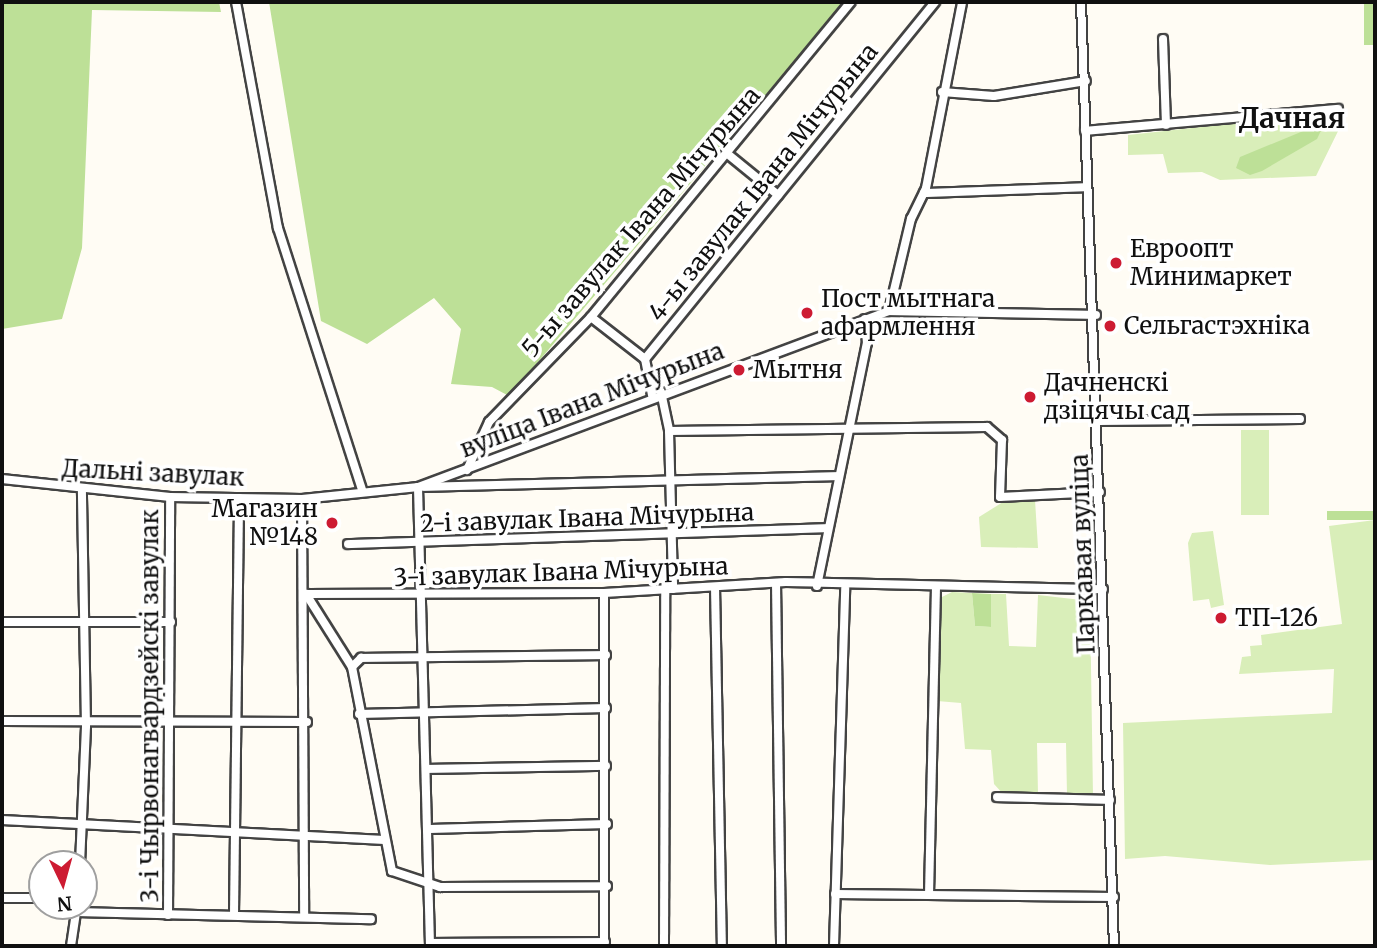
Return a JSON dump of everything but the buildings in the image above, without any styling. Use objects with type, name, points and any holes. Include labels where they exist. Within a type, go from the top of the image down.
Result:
[{"type":"street","points":[[236,2],[278,228],[363,492]]},
{"type":"street","name":"5-ы завулак Івана Мічурына","points":[[467,470],[484,429],[592,317],[730,156],[851,2]]},
{"type":"street","name":"4-ы завулак Івана Мічурына","points":[[645,359],[935,2]]},
{"type":"street","points":[[962,2],[924,193],[911,219],[889,310],[1096,315]]},
{"type":"street","name":"Паркавая вуліца","points":[[1081,2],[1086,81],[1087,187],[1096,315],[1114,946]]},
{"type":"street","points":[[1163,39],[1166,125]]},
{"type":"street","points":[[942,92],[994,96],[1086,81]]},
{"type":"street","points":[[1085,131],[1338,109]]},
{"type":"street","points":[[730,156],[778,195]]},
{"type":"street","points":[[924,193],[1087,187]]},
{"type":"street","name":"вуліца Івана Мічурына","points":[[302,499],[418,487],[656,394],[889,310]]},
{"type":"street","points":[[592,317],[645,359],[669,431],[673,534],[669,589],[664,946]]},
{"type":"street","points":[[817,586],[837,476],[867,343],[865,319]]},
{"type":"street","points":[[1098,421],[1300,419]]},
{"type":"street","points":[[669,431],[993,428],[1002,440],[1000,497],[1100,492]]},
{"type":"street","points":[[604,593],[607,886],[604,944],[430,945],[425,596],[418,487],[837,476]]},
{"type":"street","name":"Дальні завулак","points":[[2,480],[82,492],[170,498],[302,499]]},
{"type":"street","points":[[81,850],[86,726],[82,492]]},
{"type":"street","name":"3-і Чырвонагвардзейскі завулак","points":[[169,915],[172,725],[170,498]]},
{"type":"street","points":[[234,914],[239,498]]},
{"type":"street","points":[[302,499],[307,722],[304,916]]},
{"type":"street","name":"2-і завулак Івана Мічурына","points":[[348,544],[423,545],[827,528]]},
{"type":"street","points":[[776,583],[782,946]]},
{"type":"street","name":"3-і завулак Івана Мічурына","points":[[306,594],[425,596],[604,593],[776,583],[845,588],[936,586],[1103,589]]},
{"type":"street","points":[[929,895],[936,586]]},
{"type":"street","points":[[715,587],[722,946]]},
{"type":"street","points":[[834,946],[845,588]]},
{"type":"street","points":[[306,594],[352,667],[384,840],[398,875],[429,884],[607,886]]},
{"type":"street","points":[[2,622],[171,622]]},
{"type":"street","points":[[352,667],[361,658],[426,655],[606,655]]},
{"type":"street","points":[[359,714],[606,708]]},
{"type":"street","points":[[2,721],[86,726],[307,722]]},
{"type":"street","points":[[428,769],[606,766]]},
{"type":"street","points":[[997,797],[1110,800]]},
{"type":"street","points":[[2,820],[235,835],[384,840]]},
{"type":"street","points":[[430,829],[607,824]]},
{"type":"street","points":[[835,894],[1114,897]]},
{"type":"street","points":[[2,898],[28,898]]},
{"type":"street","points":[[98,910],[169,915],[234,914],[371,919]]},
{"type":"street","points":[[71,946],[75,920]]},
{"type":"green space","points":[[2,2],[219,2],[221,12],[92,10],[82,248],[62,319],[2,329]]},
{"type":"green space","points":[[269,2],[845,2],[509,396],[492,387],[451,384],[461,329],[434,298],[367,344],[321,321]]},
{"type":"green space","points":[[1364,2],[1375,2],[1375,45],[1364,45]]},
{"type":"green space","points":[[1339,112],[1345,117],[1316,176],[1220,180],[1202,172],[1168,173],[1163,154],[1128,155],[1128,135]]},
{"type":"green space","points":[[1325,122],[1317,139],[1262,171],[1250,175],[1236,168],[1240,157]]},
{"type":"green space","points":[[1241,430],[1269,430],[1269,515],[1241,515]]},
{"type":"green space","points":[[1035,500],[1038,548],[981,547],[979,517],[1003,502]]},
{"type":"green space","points":[[1327,511],[1375,511],[1375,520],[1327,520]]},
{"type":"green space","points":[[1375,520],[1375,860],[1270,865],[1165,856],[1125,859],[1123,723],[1332,713],[1334,669],[1239,674],[1242,657],[1251,656],[1250,646],[1262,645],[1261,635],[1342,624],[1329,526]]},
{"type":"green space","points":[[1213,531],[1224,605],[1211,608],[1209,599],[1193,601],[1188,543],[1192,533]]},
{"type":"green space","points":[[952,592],[972,593],[975,626],[991,627],[991,594],[1006,594],[1009,646],[1036,647],[1038,595],[1090,601],[1093,796],[1067,795],[1066,743],[1037,743],[1038,794],[1004,795],[994,784],[991,750],[965,749],[961,703],[937,701],[940,598]]},
{"type":"green space","points":[[972,593],[991,594],[991,627],[975,626]]},
{"type":"place","name":"Евроопт Минимаркет","points":[[1116,263]]},
{"type":"place","name":"Пост мытнага афармлення","points":[[807,313]]},
{"type":"place","name":"Сельгастэхніка","points":[[1110,326]]},
{"type":"place","name":"Мытня","points":[[739,370]]},
{"type":"place","name":"Дачненскі дзіцячы сад","points":[[1030,397]]},
{"type":"place","name":"Магазин №148","points":[[332,523]]},
{"type":"place","name":"ТП-126","points":[[1221,618]]},
{"type":"district","name":"Дачная","points":[[1292,118]]}]
